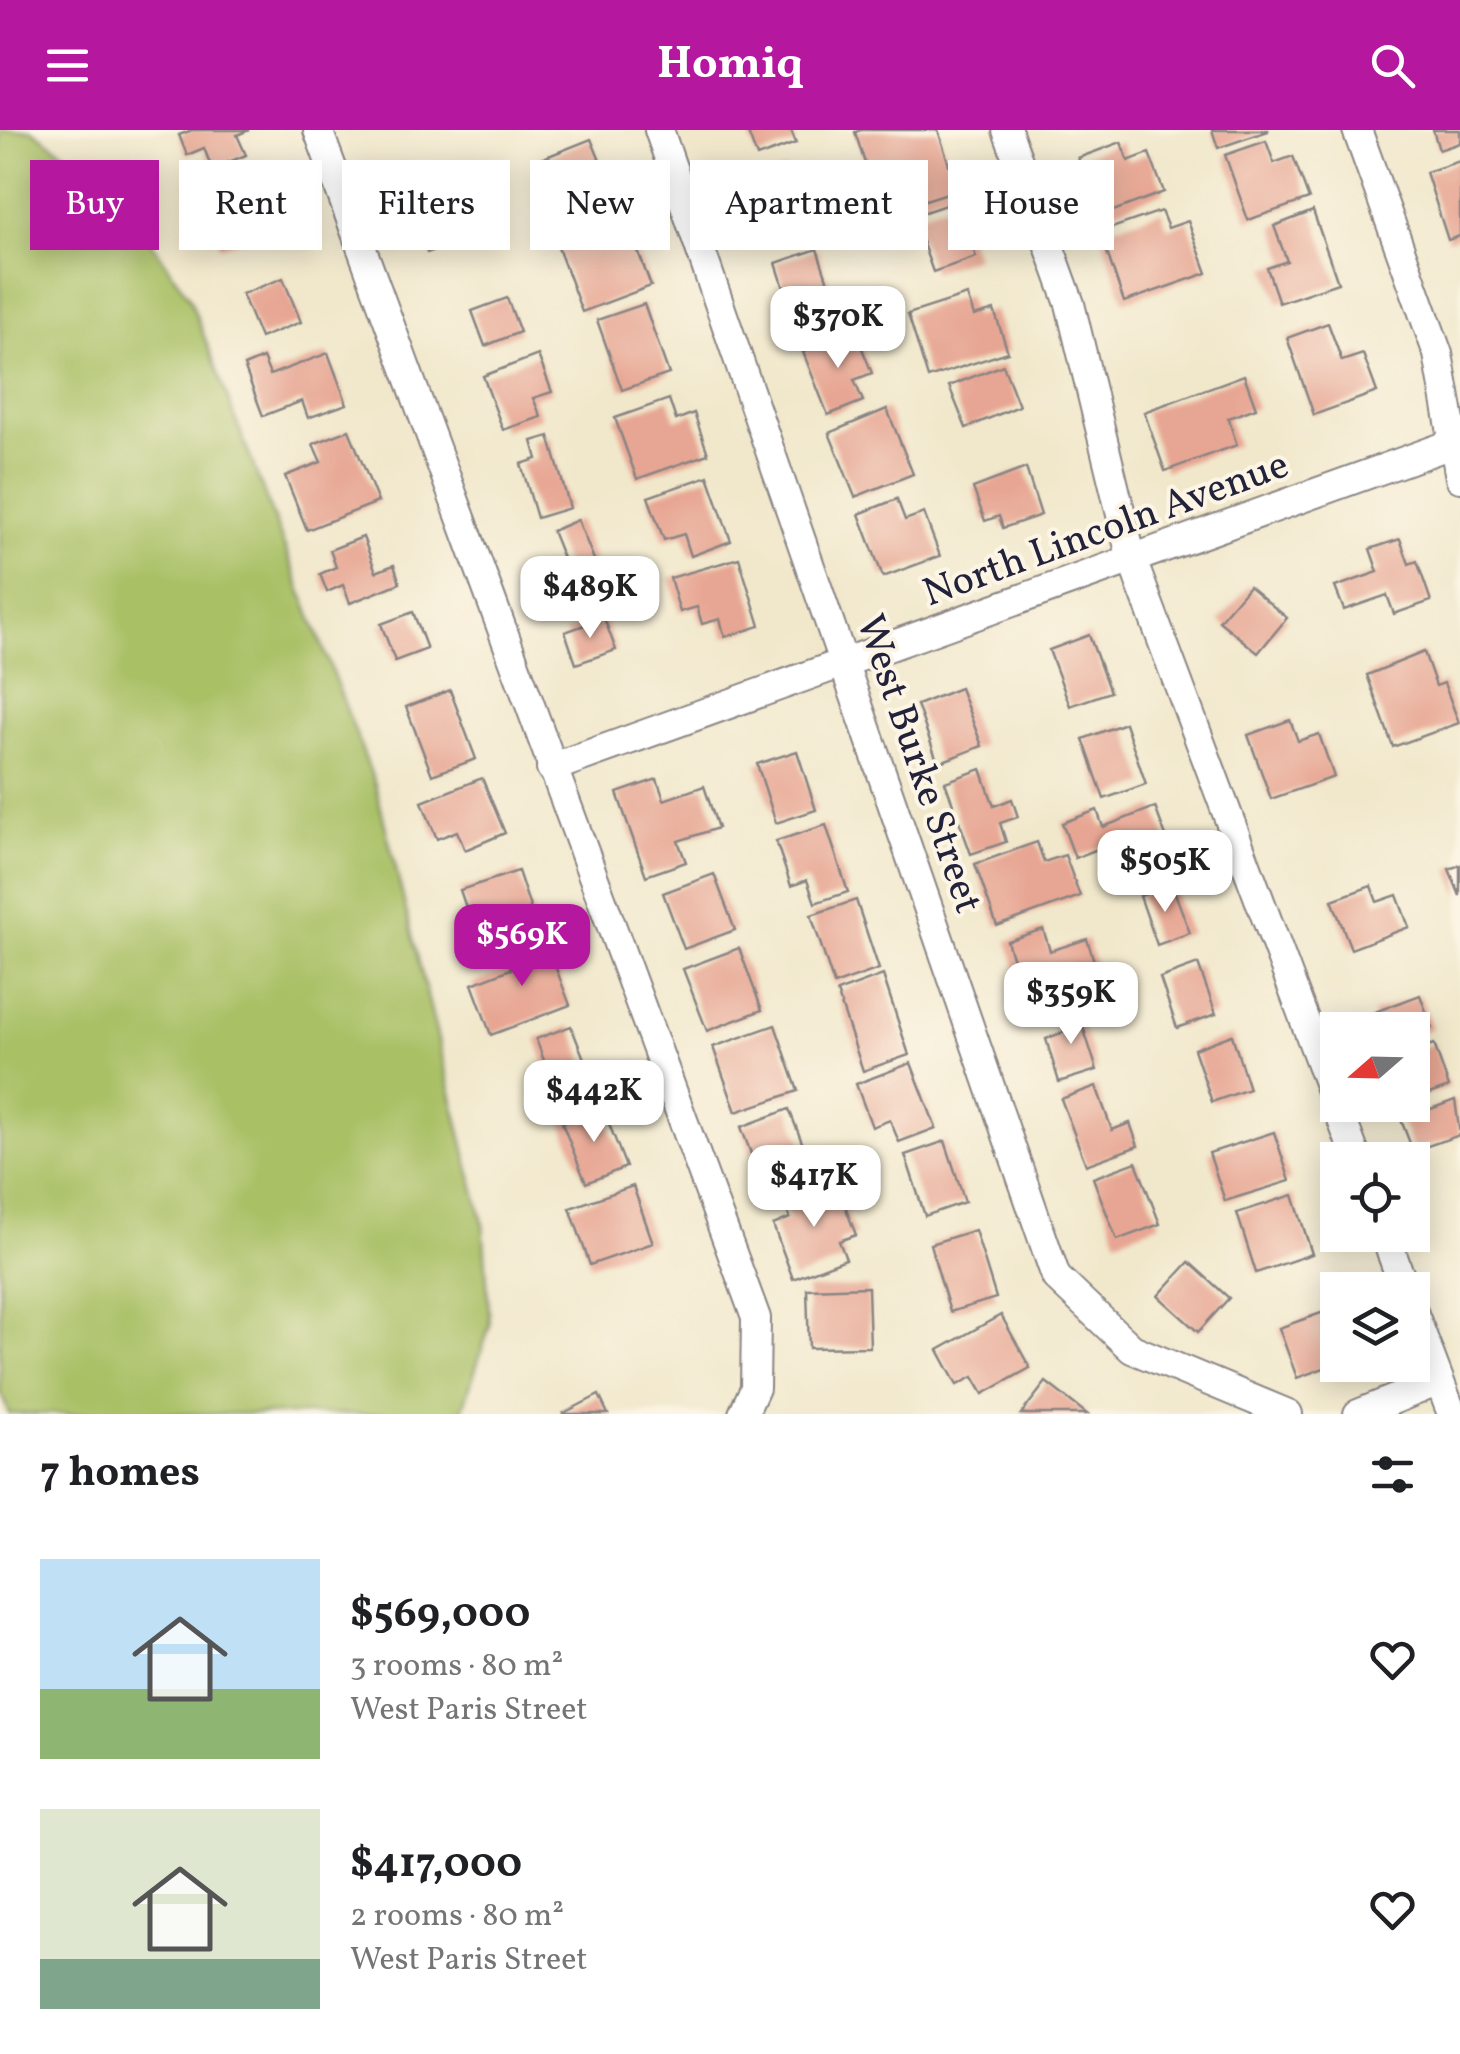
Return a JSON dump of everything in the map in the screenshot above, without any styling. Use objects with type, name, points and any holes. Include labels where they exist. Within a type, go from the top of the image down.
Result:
[{"type":"street","points":[[318,130],[756,1318],[755,1388],[743,1414]]},
{"type":"street","name":"West Burke Street","points":[[660,130],[1056,1277],[1132,1349],[1288,1414]]},
{"type":"street","points":[[1007,130],[1070,304],[1132,560],[1350,1142]]},
{"type":"street","points":[[1357,130],[1438,354],[1457,442],[1460,478]]},
{"type":"street","name":"North Lincoln Avenue","points":[[551,768],[1457,442]]},
{"type":"street","points":[[1430,1357],[1452,1414]]},
{"type":"street","points":[[1358,1414],[1439,1381]]},
{"type":"green space","points":[[0,130],[32,130],[74,160],[30,160],[30,250],[157,250],[189,297],[375,784],[483,1223],[490,1325],[461,1414],[9,1414],[0,1391]]},
{"type":"building","points":[[192,130],[249,130],[237,135],[246,155],[234,160],[209,160],[204,148],[187,155],[179,135]]},
{"type":"building","points":[[747,130],[791,130],[796,143],[757,157]]},
{"type":"building","points":[[938,130],[948,162],[948,193],[928,199],[928,160],[864,160],[855,132]]},
{"type":"building","points":[[1212,130],[1268,130],[1268,131],[1218,148]]},
{"type":"building","points":[[1433,130],[1460,130],[1460,143],[1439,150]]},
{"type":"building","points":[[591,139],[600,160],[538,160]]},
{"type":"building","points":[[1266,141],[1274,163],[1293,156],[1309,199],[1248,220],[1225,155]]},
{"type":"building","points":[[1121,142],[1128,161],[1149,153],[1164,192],[1114,211],[1114,160],[1078,158]]},
{"type":"building","points":[[1460,161],[1460,236],[1448,240],[1426,172]]},
{"type":"building","points":[[948,204],[948,250],[974,250],[976,257],[933,272],[925,250],[928,211]]},
{"type":"building","points":[[1161,211],[1168,228],[1188,221],[1207,273],[1124,302],[1106,250],[1114,250],[1114,227]]},
{"type":"building","points":[[1313,211],[1338,283],[1279,303],[1267,268],[1287,261],[1274,226]]},
{"type":"building","points":[[559,250],[638,250],[651,286],[582,312]]},
{"type":"building","points":[[817,250],[840,318],[798,332],[776,263]]},
{"type":"building","points":[[283,278],[301,322],[260,338],[242,294]]},
{"type":"building","points":[[967,295],[974,316],[994,310],[1008,352],[928,378],[908,314]]},
{"type":"building","points":[[507,298],[520,332],[485,346],[472,311]]},
{"type":"building","points":[[644,304],[669,374],[622,390],[597,320]]},
{"type":"building","points":[[1328,323],[1342,361],[1363,354],[1377,392],[1314,415],[1287,338]]},
{"type":"building","points":[[855,331],[872,373],[854,380],[863,401],[828,415],[803,352]]},
{"type":"building","points":[[328,353],[347,404],[308,418],[302,401],[263,416],[244,366],[263,358],[270,375]]},
{"type":"building","points":[[538,355],[552,392],[533,398],[541,417],[503,430],[483,376]]},
{"type":"building","points":[[1003,365],[1019,406],[966,428],[949,386]]},
{"type":"building","points":[[1244,375],[1256,408],[1228,418],[1237,445],[1165,471],[1144,412]]},
{"type":"building","points":[[669,399],[676,420],[694,413],[708,454],[637,479],[615,418]]},
{"type":"building","points":[[887,409],[913,474],[855,497],[829,433]]},
{"type":"building","points":[[349,430],[378,502],[307,530],[285,476],[321,462],[313,444]]},
{"type":"building","points":[[549,436],[570,508],[537,518],[521,464],[537,459],[532,441]]},
{"type":"building","points":[[1026,468],[1041,515],[1003,528],[999,516],[985,521],[973,488]]},
{"type":"building","points":[[708,476],[731,541],[691,556],[684,534],[664,540],[648,497]]},
{"type":"building","points":[[897,499],[905,520],[924,513],[940,556],[883,577],[859,514]]},
{"type":"building","points":[[578,520],[605,587],[579,598],[552,531]]},
{"type":"building","points":[[363,537],[376,572],[394,565],[400,583],[350,603],[343,585],[327,592],[320,574],[336,567],[330,550]]},
{"type":"building","points":[[1400,539],[1409,564],[1417,561],[1431,601],[1394,614],[1387,595],[1344,610],[1335,587],[1378,572],[1370,549]]},
{"type":"building","points":[[739,558],[760,626],[725,637],[720,619],[702,624],[697,607],[680,612],[670,578]]},
{"type":"building","points":[[1249,586],[1287,618],[1258,653],[1219,621]]},
{"type":"building","points":[[413,612],[427,649],[395,661],[381,624]]},
{"type":"building","points":[[604,618],[616,650],[576,664],[565,632]]},
{"type":"building","points":[[1089,635],[1110,692],[1070,706],[1049,650]]},
{"type":"building","points":[[1424,652],[1436,686],[1444,683],[1459,723],[1393,747],[1367,675]]},
{"type":"building","points":[[960,688],[982,746],[938,763],[917,705]]},
{"type":"building","points":[[450,690],[476,759],[432,775],[406,707]]},
{"type":"building","points":[[1290,720],[1298,741],[1319,734],[1334,777],[1271,799],[1248,735]]},
{"type":"building","points":[[1125,723],[1146,784],[1104,799],[1083,739]]},
{"type":"building","points":[[797,751],[816,810],[776,823],[757,764]]},
{"type":"building","points":[[981,769],[994,806],[1012,799],[1018,817],[1000,823],[1006,842],[971,854],[945,782]]},
{"type":"building","points":[[482,778],[505,833],[465,850],[457,831],[437,839],[422,802]]},
{"type":"building","points":[[657,779],[664,800],[704,786],[718,828],[678,841],[686,862],[646,876],[617,793]]},
{"type":"building","points":[[1155,807],[1168,842],[1151,848],[1158,865],[1123,878],[1110,844],[1075,858],[1062,823],[1097,810],[1103,827]]},
{"type":"building","points":[[826,825],[848,892],[815,903],[807,880],[791,886],[776,841]]},
{"type":"building","points":[[1037,842],[1044,862],[1065,855],[1080,896],[997,926],[975,864]]},
{"type":"building","points":[[1460,865],[1460,896],[1449,869]]},
{"type":"building","points":[[518,871],[537,928],[479,946],[460,890]]},
{"type":"building","points":[[714,874],[735,930],[684,949],[663,893]]},
{"type":"building","points":[[1172,885],[1190,933],[1157,945],[1140,896]]},
{"type":"building","points":[[1371,886],[1377,902],[1397,895],[1409,927],[1351,949],[1332,900]]},
{"type":"building","points":[[856,900],[879,969],[834,985],[811,915]]},
{"type":"building","points":[[1043,929],[1050,951],[1087,939],[1101,983],[1028,1007],[1007,941]]},
{"type":"building","points":[[544,937],[570,1005],[491,1035],[472,984],[511,969],[505,952]]},
{"type":"building","points":[[739,948],[762,1010],[707,1031],[683,969]]},
{"type":"building","points":[[1198,964],[1216,1014],[1177,1028],[1160,978]]},
{"type":"building","points":[[883,975],[909,1055],[863,1071],[837,992]]},
{"type":"building","points":[[1420,995],[1426,1012],[1375,1012]]},
{"type":"building","points":[[1076,1005],[1097,1070],[1059,1082],[1046,1039],[1064,1032],[1058,1011]]},
{"type":"building","points":[[775,1025],[798,1091],[736,1112],[713,1047]]},
{"type":"building","points":[[571,1026],[592,1079],[556,1093],[536,1039]]},
{"type":"building","points":[[1232,1035],[1249,1089],[1212,1102],[1194,1049]]},
{"type":"building","points":[[1434,1044],[1449,1087],[1430,1094],[1430,1045]]},
{"type":"building","points":[[911,1063],[936,1128],[899,1142],[890,1120],[872,1127],[856,1084]]},
{"type":"building","points":[[1096,1086],[1112,1130],[1130,1123],[1138,1146],[1086,1165],[1061,1099]]},
{"type":"building","points":[[1455,1100],[1460,1135],[1430,1145],[1430,1142],[1410,1142],[1402,1122],[1430,1122],[1430,1109]]},
{"type":"building","points":[[602,1106],[626,1167],[586,1183],[562,1123]]},
{"type":"building","points":[[789,1109],[814,1173],[765,1191],[741,1127]]},
{"type":"building","points":[[1274,1132],[1290,1181],[1225,1201],[1209,1153]]},
{"type":"building","points":[[945,1141],[965,1202],[925,1216],[905,1155]]},
{"type":"building","points":[[1136,1162],[1160,1224],[1117,1240],[1093,1178]]},
{"type":"building","points":[[836,1182],[856,1235],[839,1241],[846,1259],[793,1279],[773,1225],[790,1218],[783,1200]]},
{"type":"building","points":[[633,1186],[653,1243],[590,1265],[570,1208]]},
{"type":"building","points":[[1293,1195],[1312,1254],[1256,1273],[1237,1213]]},
{"type":"building","points":[[975,1230],[996,1298],[950,1312],[930,1244]]},
{"type":"building","points":[[1189,1262],[1229,1298],[1198,1332],[1158,1296]]},
{"type":"building","points":[[868,1287],[870,1347],[809,1348],[807,1289]]},
{"type":"building","points":[[1320,1313],[1320,1370],[1297,1378],[1279,1328]]},
{"type":"building","points":[[1001,1315],[1030,1368],[983,1394],[973,1377],[957,1385],[938,1350]]},
{"type":"building","points":[[1046,1382],[1087,1414],[1021,1414]]},
{"type":"building","points":[[599,1395],[608,1414],[562,1414]]}]
